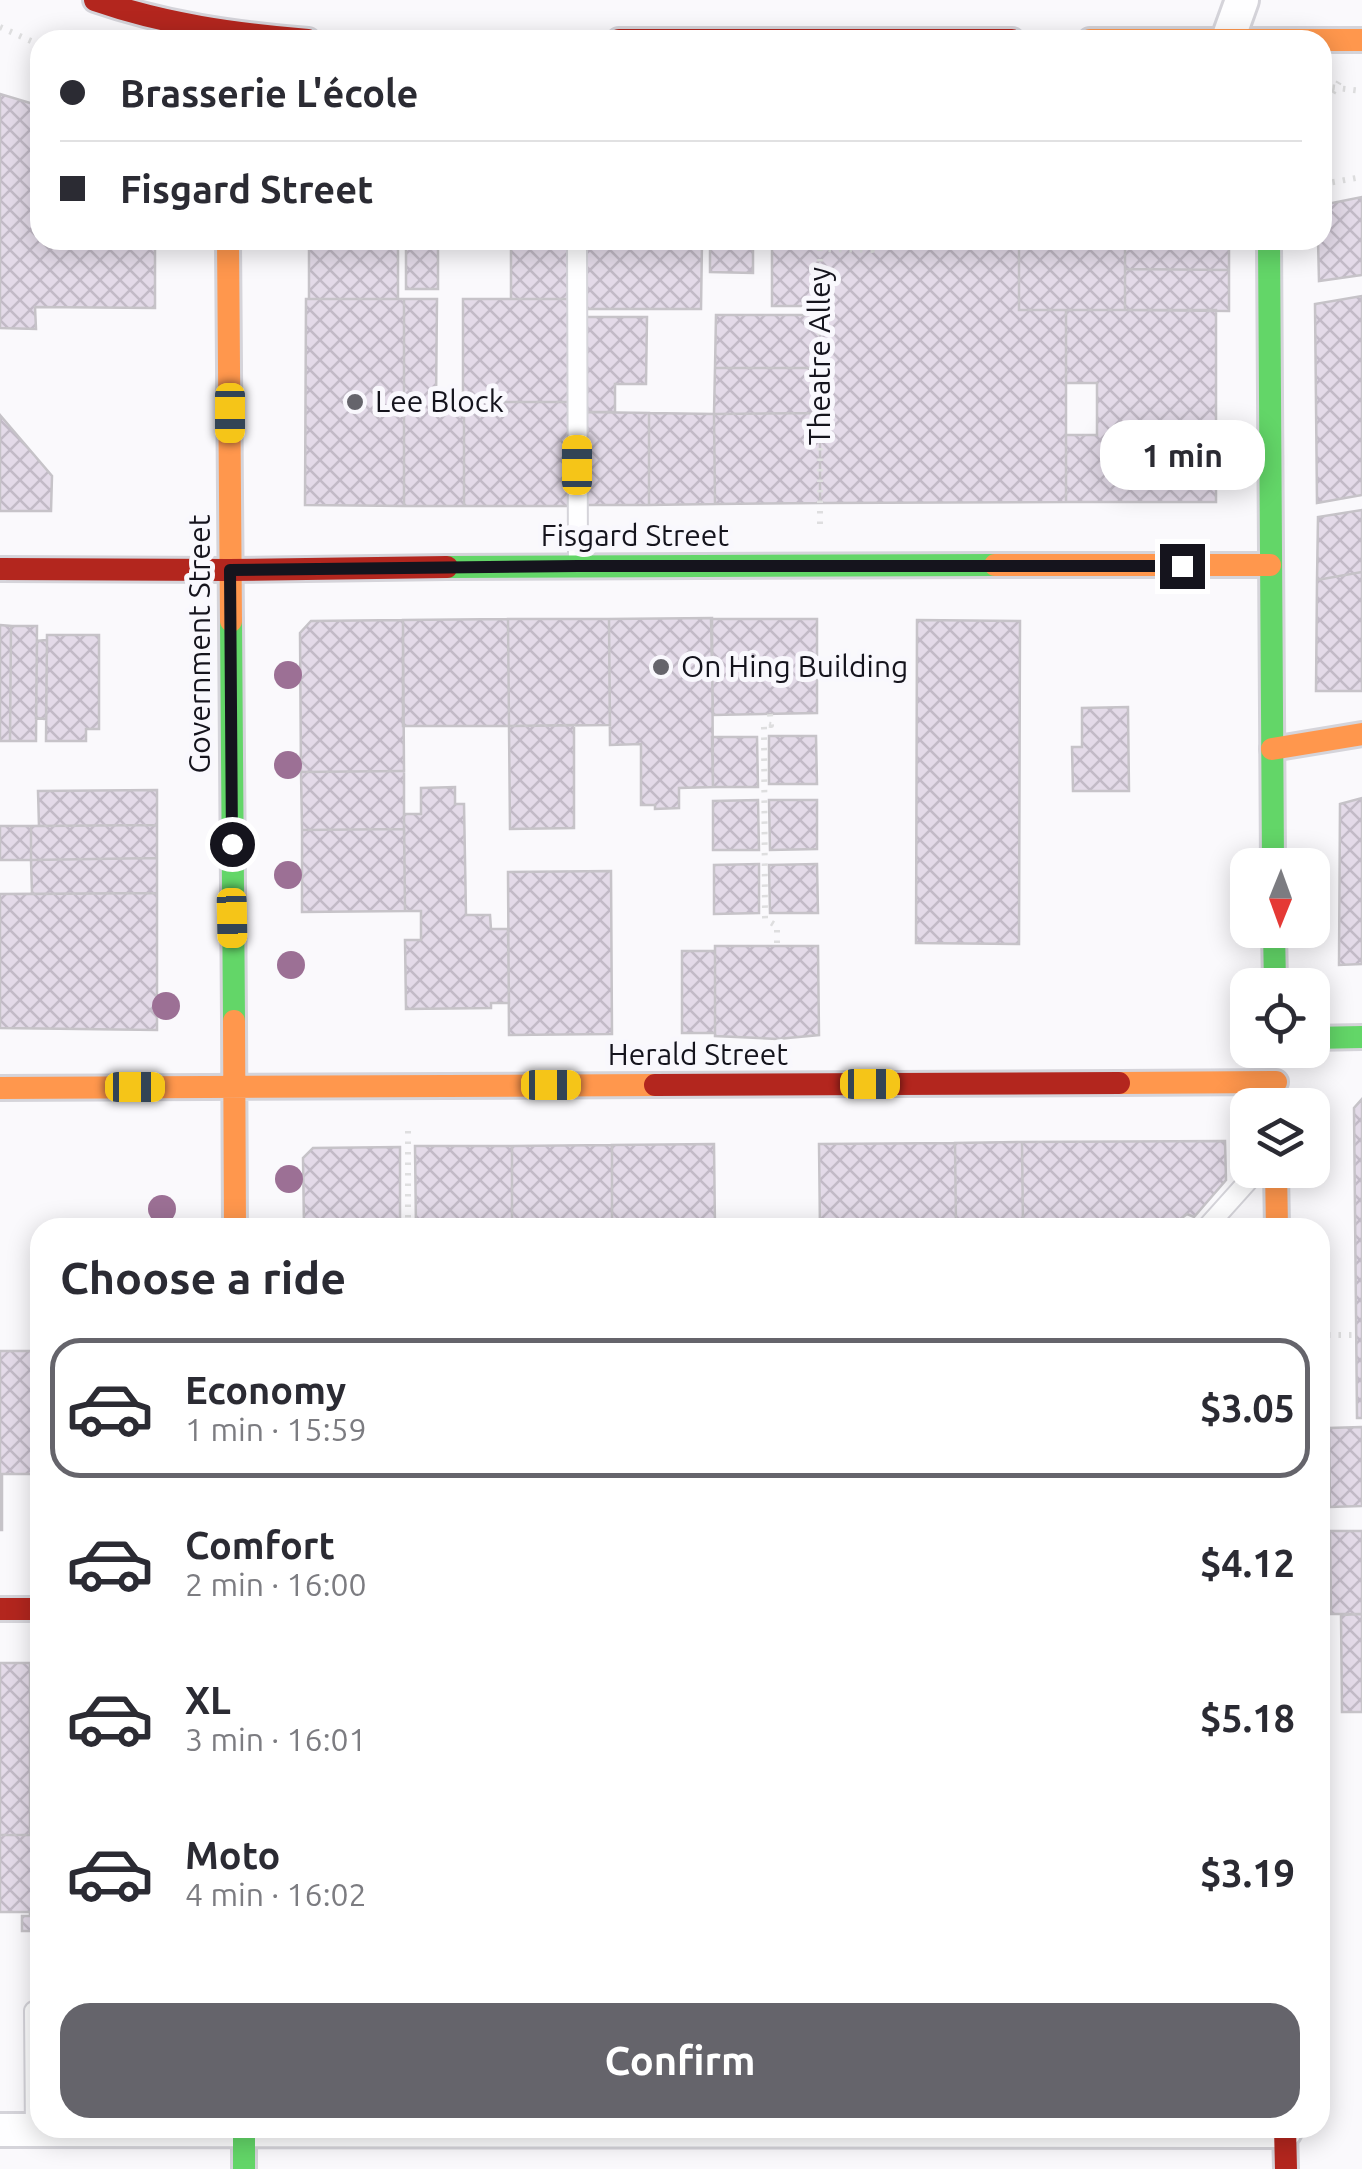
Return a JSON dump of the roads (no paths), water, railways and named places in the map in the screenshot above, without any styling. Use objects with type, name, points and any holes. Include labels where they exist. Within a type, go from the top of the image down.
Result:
[{"type":"street","points":[[95,0],[160,18],[225,29]]},
{"type":"street","points":[[1231,30],[1242,0]]},
{"type":"street","points":[[1302,30],[1308,13]]},
{"type":"street","points":[[1332,40],[1362,40]]},
{"type":"street","name":"Government Street","points":[[228,250],[235,1218]]},
{"type":"street","points":[[1269,250],[1274,848]]},
{"type":"street","name":"Fisgard Street","points":[[0,569],[1270,566]]},
{"type":"street","points":[[1272,749],[1362,734]]},
{"type":"street","points":[[1330,1038],[1362,1037]]},
{"type":"street","name":"Herald Street","points":[[0,1088],[1230,1093]]},
{"type":"street","points":[[1276,1188],[1277,1218]]},
{"type":"street","points":[[0,1609],[30,1609]]},
{"type":"street","points":[[0,2130],[30,2130]]},
{"type":"street","points":[[244,2138],[244,2169]]},
{"type":"street","points":[[1285,2138],[1286,2169]]},
{"type":"lane","points":[[577,250],[578,566]]},
{"type":"lane","points":[[1215,1218],[1242,1188]]},
{"type":"place","name":"Lee Block","points":[[355,402]]},
{"type":"place","name":"On Hing Building","points":[[661,667]]}]
